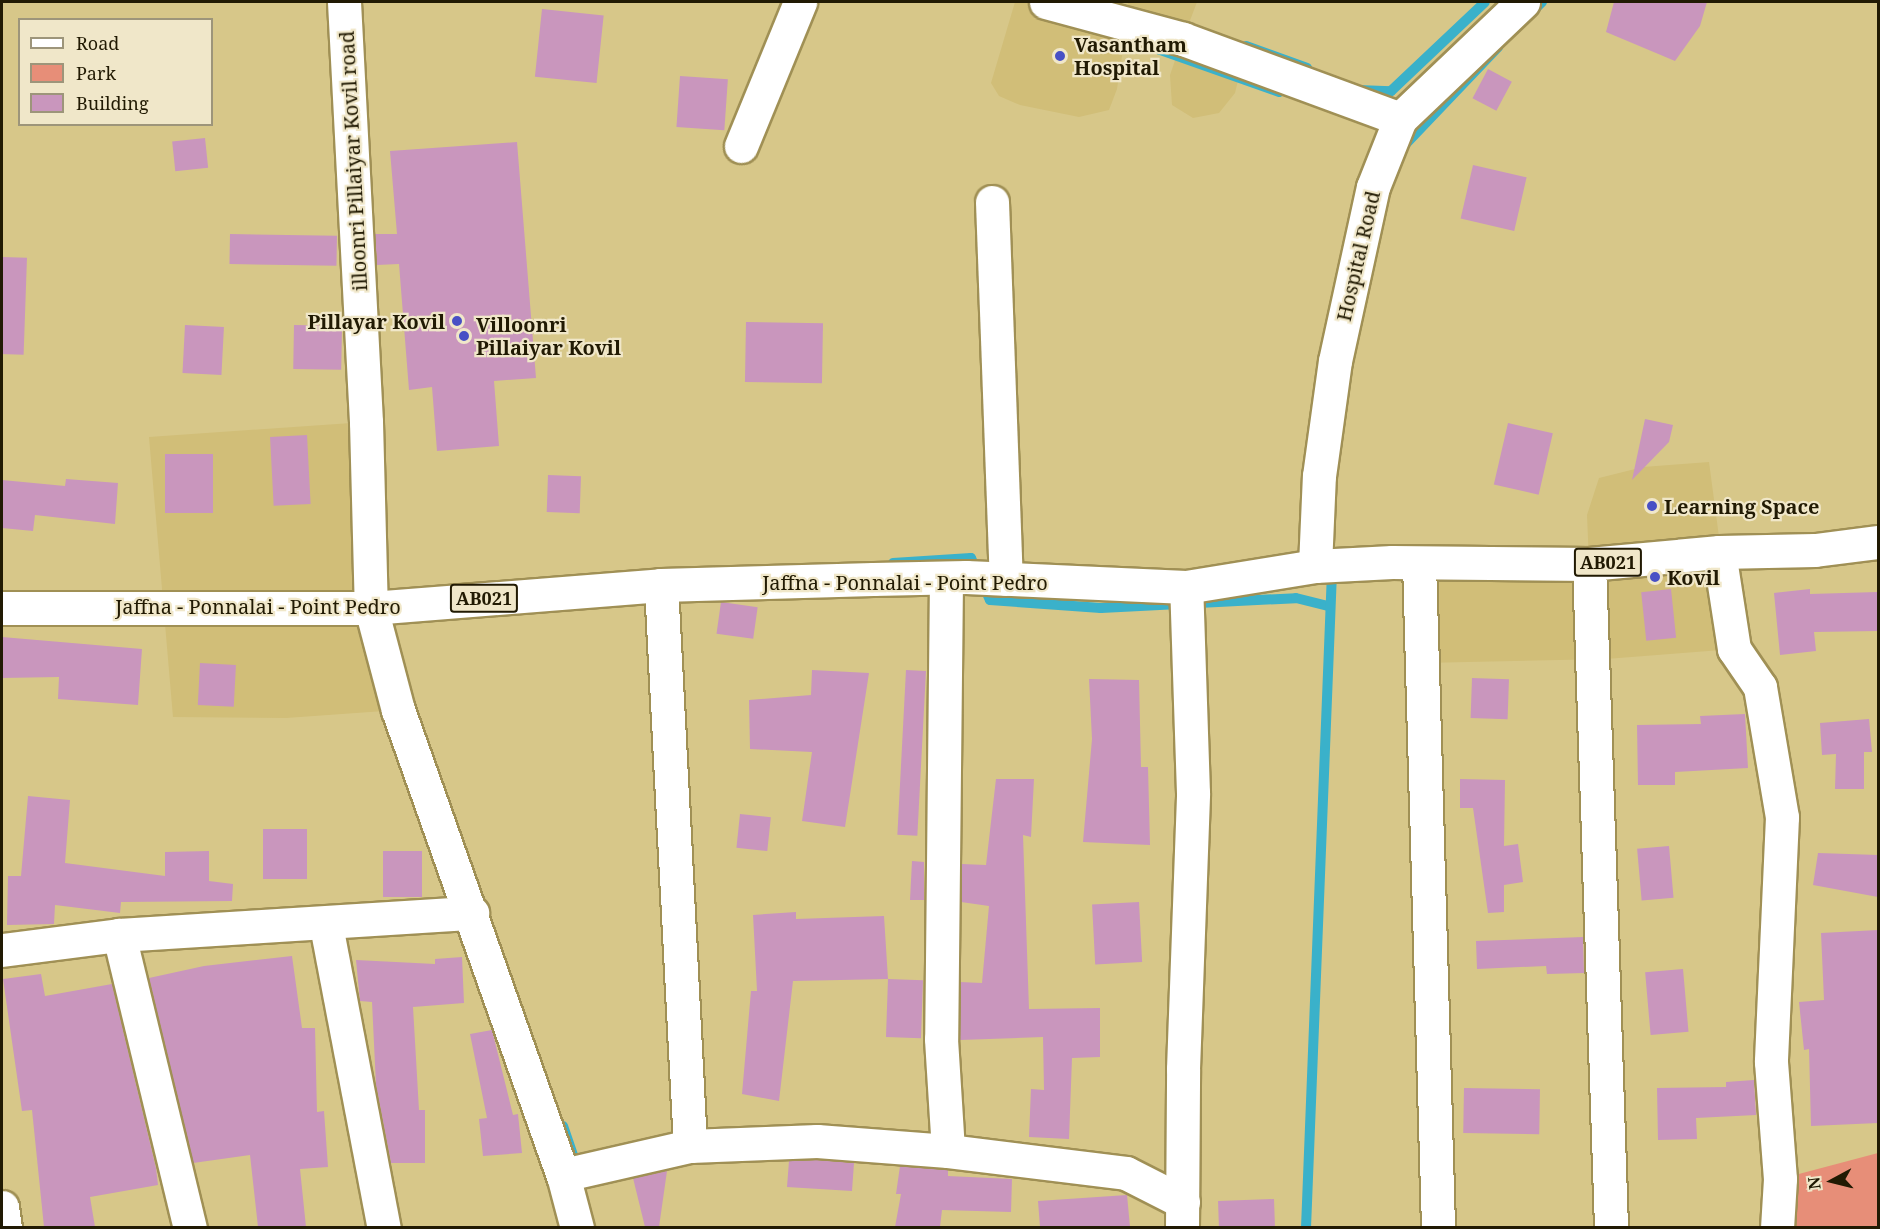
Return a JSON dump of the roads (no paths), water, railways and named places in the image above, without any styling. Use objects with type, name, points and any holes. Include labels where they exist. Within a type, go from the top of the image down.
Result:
[{"type":"street","name":"illoonri Pillaiyar Kovil road","points":[[344,2],[366,422],[371,609],[398,710],[472,913],[563,1175],[578,1227]]},
{"type":"street","points":[[741,146],[800,2]]},
{"type":"street","points":[[1046,2],[1182,39],[1400,119]]},
{"type":"street","name":"Hospital Road","points":[[1315,566],[1318,476],[1335,361],[1373,187],[1400,119],[1523,2]]},
{"type":"street","points":[[948,1150],[941,1039],[978,578],[992,202]]},
{"type":"street","name":"Jaffna - Ponnalai - Point Pedro","points":[[2,608],[371,609],[661,585],[978,578],[1186,587],[1315,566],[1419,563],[1589,564],[1719,552],[1815,550],[1878,542]]},
{"type":"street","points":[[1719,552],[1734,649],[1760,687],[1782,817],[1771,1062],[1780,1179],[1778,1227]]},
{"type":"street","points":[[1419,563],[1438,1227]]},
{"type":"street","points":[[1589,564],[1611,1227]]},
{"type":"street","points":[[661,585],[690,1146]]},
{"type":"street","points":[[1182,1215],[1183,1069],[1193,792],[1186,587]]},
{"type":"street","points":[[2,950],[119,935],[326,925],[472,913]]},
{"type":"street","points":[[326,925],[384,1227]]},
{"type":"street","points":[[119,935],[190,1227]]},
{"type":"street","points":[[563,1175],[690,1146],[817,1141],[948,1150],[1126,1173],[1182,1215]]},
{"type":"street","points":[[2,1207],[5,1227]]},
{"type":"waterway","points":[[1357,90],[1391,91],[1485,2]]},
{"type":"waterway","points":[[1530,14],[1542,2]]},
{"type":"waterway","points":[[1246,46],[1307,68]]},
{"type":"waterway","points":[[1152,47],[1279,92]]},
{"type":"waterway","points":[[1399,151],[1498,47]]},
{"type":"waterway","points":[[893,563],[971,558],[990,600],[1101,608],[1296,598],[1328,606]]},
{"type":"waterway","points":[[1306,1228],[1332,571]]},
{"type":"waterway","points":[[563,1126],[575,1160]]},
{"type":"place","name":"Vasantham Hospital","points":[[1060,56]]},
{"type":"place","name":"Pillayar Kovil","points":[[457,321]]},
{"type":"place","name":"Villoonri Pillaiyar Kovil","points":[[464,336]]},
{"type":"place","name":"Learning Space","points":[[1652,506]]},
{"type":"place","name":"Kovil","points":[[1655,577]]}]
